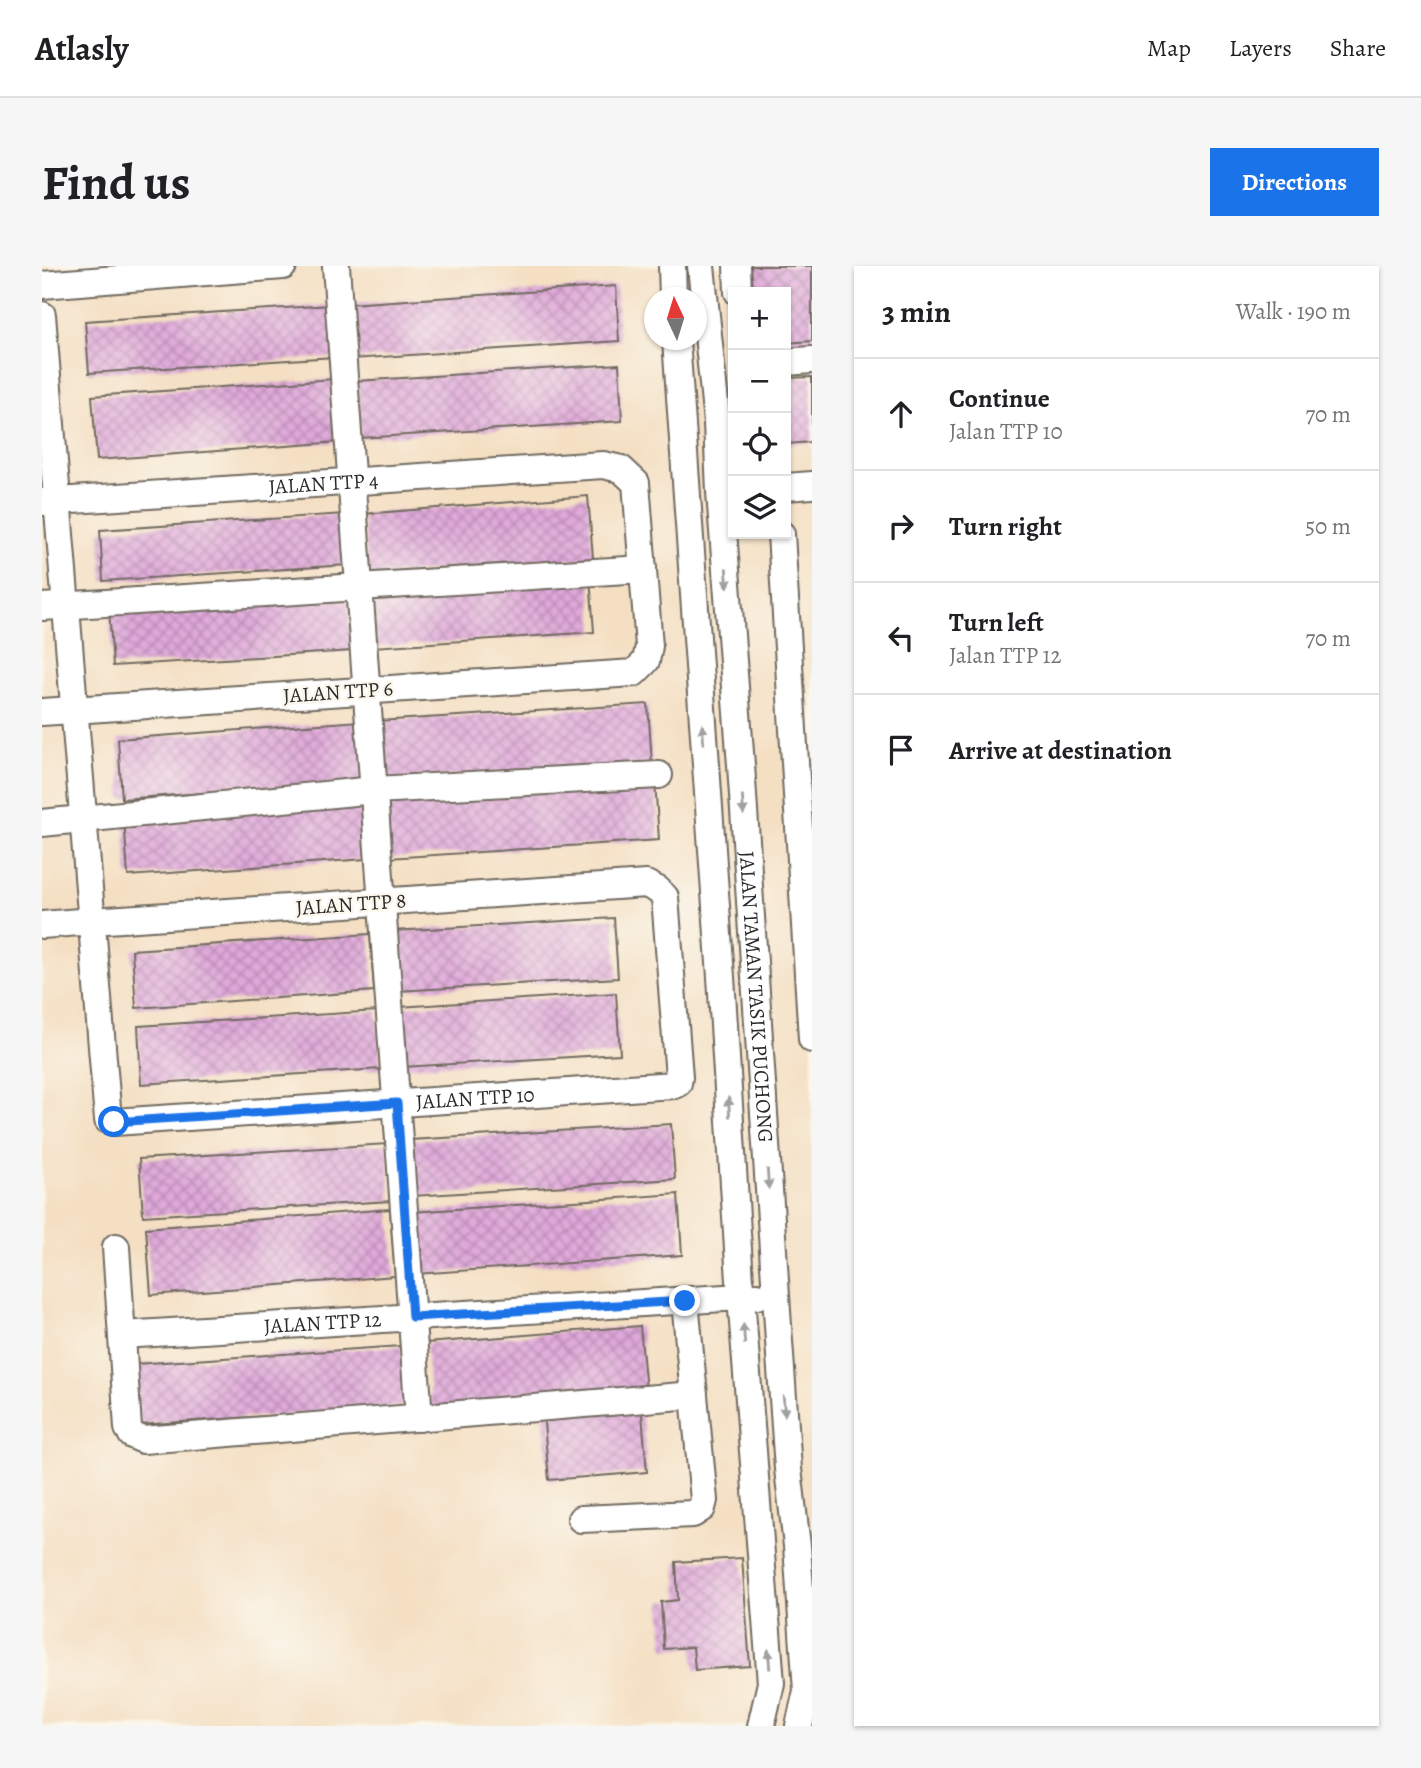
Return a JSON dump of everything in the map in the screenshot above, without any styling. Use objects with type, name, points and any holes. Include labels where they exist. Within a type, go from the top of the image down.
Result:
[{"type":"street","points":[[42,285],[283,266]]},
{"type":"street","points":[[336,266],[419,1418]]},
{"type":"street","points":[[672,266],[673,287]]},
{"type":"street","name":"JALAN TAMAN TASIK PUCHONG","points":[[701,266],[717,423],[727,491],[748,880],[777,1294],[800,1468],[797,1545],[807,1691],[799,1726]]},
{"type":"street","points":[[737,266],[738,287]]},
{"type":"street","points":[[42,315],[54,606],[75,710],[92,921]]},
{"type":"street","name":"JALAN TAMAN TASIK PUCHONG","points":[[677,350],[741,1297],[771,1683],[761,1726]]},
{"type":"street","points":[[791,362],[812,360]]},
{"type":"street","name":"JALAN TTP 4","points":[[50,501],[603,465],[621,469],[636,483],[643,569]]},
{"type":"street","points":[[791,487],[812,485]]},
{"type":"street","points":[[686,495],[727,491]]},
{"type":"street","points":[[782,539],[802,693],[812,1039]]},
{"type":"street","points":[[54,606],[643,569]]},
{"type":"street","name":"JALAN TTP 6","points":[[42,712],[634,673],[646,661],[649,646],[643,569]]},
{"type":"street","points":[[42,823],[374,790],[659,775]]},
{"type":"street","points":[[714,881],[748,880]]},
{"type":"street","name":"JALAN TTP 8","points":[[42,926],[646,884],[665,897],[679,1077],[674,1086]]},
{"type":"street","name":"JALAN TTP 10","points":[[92,921],[108,1120],[114,1122],[674,1086]]},
{"type":"street","points":[[117,1247],[128,1428],[132,1435],[143,1440],[694,1395]]},
{"type":"street","name":"JALAN TTP 12","points":[[122,1335],[777,1294]]},
{"type":"street","points":[[581,1519],[693,1514],[702,1508],[705,1500],[685,1301]]},
{"type":"street","points":[[762,1548],[797,1545]]},
{"type":"building","points":[[751,266],[812,266],[812,341],[791,343],[791,287],[753,287]]},
{"type":"building","points":[[616,286],[619,341],[352,359],[349,304]]},
{"type":"building","points":[[331,305],[334,357],[89,373],[85,321]]},
{"type":"building","points":[[619,364],[622,421],[361,438],[357,381]]},
{"type":"building","points":[[812,377],[812,442],[791,444],[791,378]]},
{"type":"building","points":[[334,379],[339,442],[97,460],[92,396]]},
{"type":"building","points":[[588,496],[593,558],[368,576],[363,514]]},
{"type":"building","points":[[344,514],[347,565],[103,581],[100,530]]},
{"type":"building","points":[[590,577],[594,632],[373,647],[370,592]]},
{"type":"building","points":[[349,594],[352,651],[113,666],[109,609]]},
{"type":"building","points":[[648,704],[652,764],[381,780],[378,721]]},
{"type":"building","points":[[360,721],[364,781],[122,799],[118,739]]},
{"type":"building","points":[[655,781],[659,840],[389,858],[385,798]]},
{"type":"building","points":[[362,801],[366,859],[128,876],[124,818]]},
{"type":"building","points":[[614,918],[618,978],[397,991],[393,931]]},
{"type":"building","points":[[370,934],[374,991],[136,1008],[132,950]]},
{"type":"building","points":[[616,993],[620,1054],[403,1067],[399,1007]]},
{"type":"building","points":[[377,1011],[381,1069],[141,1084],[138,1026]]},
{"type":"building","points":[[671,1124],[675,1179],[413,1196],[410,1140]]},
{"type":"building","points":[[388,1144],[391,1201],[143,1216],[139,1159]]},
{"type":"building","points":[[678,1194],[682,1255],[416,1274],[412,1212]]},
{"type":"building","points":[[390,1209],[395,1276],[151,1295],[146,1228]]},
{"type":"building","points":[[640,1326],[646,1391],[431,1409],[426,1343]]},
{"type":"building","points":[[401,1346],[406,1406],[139,1425],[135,1364]]},
{"type":"building","points":[[641,1403],[647,1472],[549,1480],[543,1411]]},
{"type":"building","points":[[742,1558],[750,1666],[695,1670],[693,1647],[664,1649],[661,1602],[678,1600],[676,1562]]},
{"type":"route","points":[[114,1122],[397,1103],[412,1317],[685,1301]]}]
